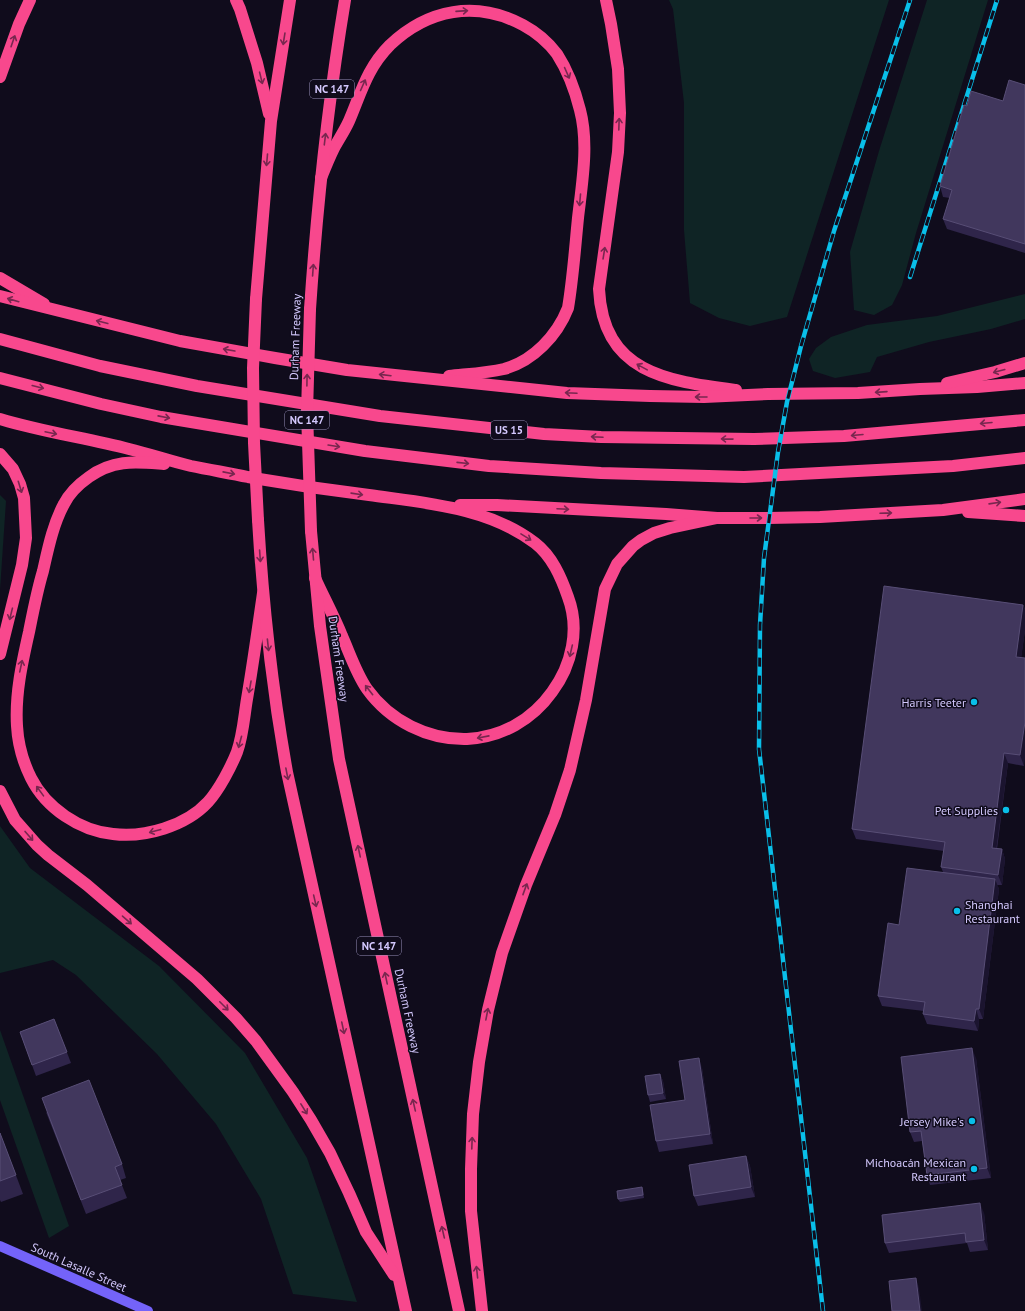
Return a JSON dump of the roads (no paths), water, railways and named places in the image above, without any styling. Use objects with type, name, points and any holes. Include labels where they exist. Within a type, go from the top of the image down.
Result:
[{"type":"highway","points":[[0,77],[19,24],[30,0]]},
{"type":"highway","points":[[236,0],[257,63],[271,121]]},
{"type":"highway","points":[[290,0],[271,121],[256,299],[253,368],[254,443],[262,592],[275,702],[287,772],[406,1311]]},
{"type":"highway","name":"Durham Freeway","points":[[346,0],[338,44],[320,178],[310,309],[307,412],[311,531],[315,578],[320,626],[339,759],[460,1311]]},
{"type":"highway","points":[[606,0],[618,69],[620,113],[618,152],[599,289],[600,306],[606,325],[624,354],[637,365],[655,374],[678,381],[768,394]]},
{"type":"highway","points":[[320,178],[349,121],[366,77],[390,45],[425,20],[447,13],[462,11],[482,11],[502,16],[530,29],[545,41],[556,53],[566,69],[581,111],[584,145],[571,293],[564,319],[544,345],[522,362],[491,371],[424,379]]},
{"type":"highway","points":[[0,278],[53,310]]},
{"type":"highway","points":[[0,296],[180,341],[346,370],[567,393],[704,397],[768,394],[858,393],[1025,383]]},
{"type":"highway","name":"US 15","points":[[0,339],[100,366],[197,386],[380,416],[544,434],[601,437],[762,439],[844,436],[1025,420]]},
{"type":"highway","points":[[920,389],[995,372],[1025,363]]},
{"type":"highway","points":[[0,378],[101,404],[160,416],[365,451],[490,466],[601,473],[744,477],[953,466],[1025,458]]},
{"type":"highway","points":[[0,420],[29,428],[129,449],[191,466],[292,485],[441,505],[472,513],[497,522],[537,544],[557,570],[565,588],[572,606],[573,620],[572,649],[564,675],[537,710],[520,723],[509,729],[486,737],[460,739],[446,738],[403,723],[379,702],[367,689],[356,670],[342,635],[315,578]]},
{"type":"highway","points":[[0,454],[13,469],[20,484],[24,498],[26,538],[22,565],[0,654]]},
{"type":"highway","points":[[191,466],[140,462],[115,464],[101,470],[80,485],[65,502],[58,516],[37,595],[21,669],[17,701],[17,728],[21,753],[31,779],[51,805],[73,821],[94,831],[122,835],[145,834],[169,827],[180,822],[207,803],[218,789],[237,752],[242,732],[255,654],[262,592]]},
{"type":"highway","points":[[441,505],[497,505],[717,518],[820,517],[943,510],[1025,499]]},
{"type":"highway","points":[[943,510],[1025,516]]},
{"type":"highway","points":[[482,1311],[472,1218],[470,1169],[478,1062],[488,1010],[502,953],[526,885],[555,815],[570,770],[586,700],[605,589],[617,564],[633,546],[641,540],[654,533],[670,528],[717,518]]},
{"type":"highway","points":[[0,791],[15,820],[37,845],[197,979],[236,1018],[256,1041],[293,1092],[311,1120],[330,1153],[366,1232],[399,1283]]},
{"type":"street","name":"South Lasalle Street","points":[[0,1246],[148,1311]]},
{"type":"railway","points":[[823,1311],[759,749],[760,625],[764,558],[778,452],[787,402],[801,346],[834,231],[910,0]]},
{"type":"railway","points":[[910,277],[997,0]]},
{"type":"place","name":"Harris Teeter","points":[[974,702]]},
{"type":"place","name":"Pet Supplies","points":[[1006,810]]},
{"type":"place","name":"Shanghai Restaurant","points":[[957,911]]},
{"type":"place","name":"Jersey Mike's","points":[[972,1121]]},
{"type":"place","name":"Michoacán Mexican Restaurant","points":[[974,1169]]}]
